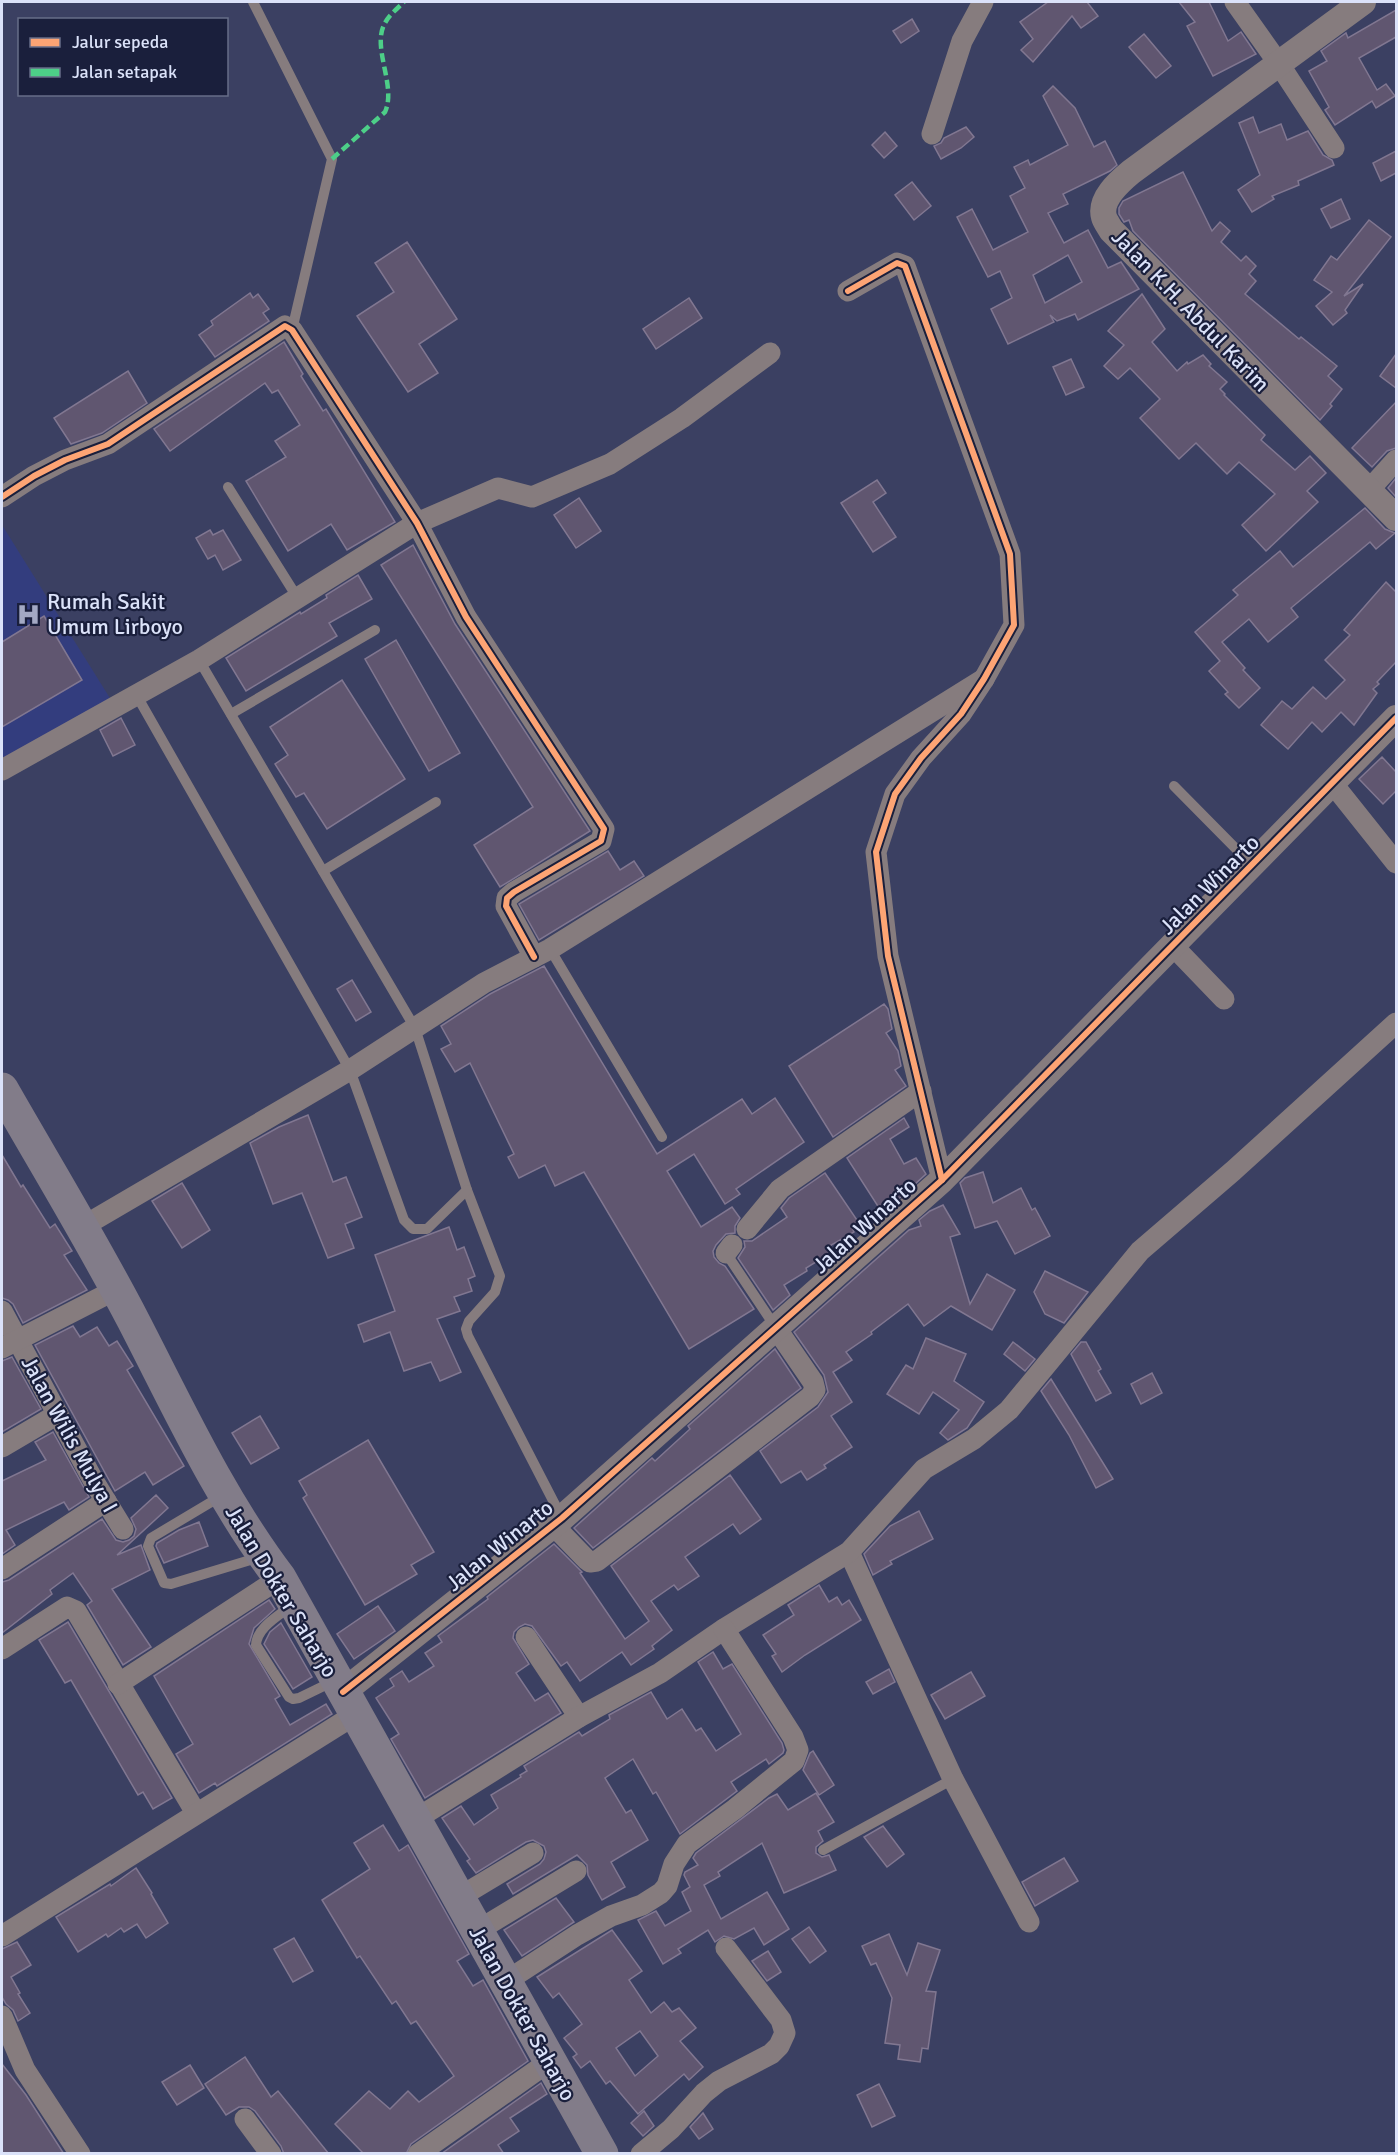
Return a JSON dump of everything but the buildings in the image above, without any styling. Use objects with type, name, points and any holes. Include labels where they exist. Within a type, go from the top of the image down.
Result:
[{"type":"highway","name":"Jalan Dokter Saharjo","points":[[2,1089],[117,1289],[224,1495],[279,1579],[416,1819],[602,2154]]},
{"type":"street","points":[[932,134],[962,41],[983,2]]},
{"type":"street","points":[[1235,2],[1280,64],[1334,148]]},
{"type":"street","name":"Jalan K.H. Abdul Karim","points":[[1363,2],[1131,172],[1115,187],[1106,201],[1103,216],[1111,230],[1396,518]]},
{"type":"street","points":[[848,291],[897,263],[905,266],[1010,554],[1014,625],[984,680],[961,714],[921,758],[895,794],[876,852],[888,956],[942,1180]]},
{"type":"street","points":[[2,497],[34,476],[65,460],[108,444],[285,326],[292,330],[417,523],[466,617],[604,829],[601,841],[507,898],[506,906],[542,953]]},
{"type":"street","points":[[2,770],[199,660],[417,523],[498,488],[532,497],[610,464],[682,418],[770,353]]},
{"type":"street","points":[[1369,490],[1396,460]]},
{"type":"street","points":[[82,1227],[350,1070],[484,983],[542,953],[984,680]]},
{"type":"street","name":"Jalan Winarto","points":[[345,1695],[557,1522],[942,1180],[1396,718]]},
{"type":"street","points":[[1333,784],[1396,862]]},
{"type":"street","points":[[1173,946],[1224,999]]},
{"type":"street","points":[[416,1819],[579,1717],[660,1673],[724,1629],[849,1552],[924,1469],[974,1439],[1009,1410],[1140,1251],[1233,1171],[1396,1023]]},
{"type":"street","points":[[747,1229],[780,1189],[921,1091]]},
{"type":"street","points":[[9,1343],[117,1289]]},
{"type":"street","name":"Jalan Wilis Mulya I","points":[[2,1311],[9,1343],[58,1414],[123,1528]]},
{"type":"street","points":[[557,1522],[586,1560],[597,1561],[810,1397],[815,1390],[813,1382],[776,1328]]},
{"type":"street","points":[[2,1447],[58,1414]]},
{"type":"street","points":[[2,1569],[106,1501]]},
{"type":"street","points":[[849,1552],[953,1779],[1029,1922]]},
{"type":"street","points":[[118,1684],[279,1579]]},
{"type":"street","points":[[2,1649],[67,1607],[76,1611],[196,1813]]},
{"type":"street","points":[[505,1982],[610,1916],[642,1905],[660,1893],[667,1886],[674,1864],[687,1844],[794,1761],[798,1750],[793,1737],[724,1629]]},
{"type":"street","points":[[526,1637],[579,1717]]},
{"type":"street","points":[[2,1936],[196,1813],[345,1695]]},
{"type":"street","points":[[458,1898],[533,1853]]},
{"type":"street","points":[[477,1931],[576,1871]]},
{"type":"street","points":[[641,2154],[671,2129],[704,2093],[719,2081],[771,2055],[779,2046],[785,2033],[781,2020],[726,1948]]},
{"type":"street","points":[[2,2016],[25,2070],[80,2154]]},
{"type":"street","points":[[418,2154],[550,2061]]},
{"type":"street","points":[[245,2119],[271,2154]]},
{"type":"lane","points":[[254,2],[332,159],[292,330]]},
{"type":"lane","points":[[228,488],[297,597]]},
{"type":"lane","points":[[231,714],[375,630]]},
{"type":"lane","points":[[199,660],[415,1028],[467,1191],[500,1276],[495,1292],[469,1321],[466,1329],[468,1336],[557,1522]]},
{"type":"lane","points":[[137,696],[350,1070],[404,1220],[413,1229],[428,1229],[467,1191]]},
{"type":"lane","points":[[1174,786],[1252,866]]},
{"type":"lane","points":[[323,872],[436,802]]},
{"type":"lane","points":[[542,953],[662,1137]]},
{"type":"lane","points":[[729,1249],[776,1328]]},
{"type":"lane","points":[[224,1495],[151,1538],[148,1546],[164,1583],[279,1579],[262,1629],[256,1636],[256,1645],[289,1697],[293,1699],[345,1695]]},
{"type":"lane","points":[[823,1850],[953,1779]]},
{"type":"shaded area","name":"Rumah Sakit Umum Lirboyo","points":[[2,525],[113,703],[2,763]]},
{"type":"marked path","points":[[332,159],[385,112],[388,90],[381,33],[389,17],[404,2]]},
{"type":"cycle path","points":[[848,291],[897,263],[905,266],[1010,554],[1014,625],[984,679],[961,714],[921,758],[895,794],[876,852],[888,956],[942,1180]]},
{"type":"cycle path","points":[[2,497],[34,476],[65,460],[108,444],[285,326],[292,330],[417,523],[466,617],[604,829],[601,841],[507,898],[506,906],[534,957]]},
{"type":"cycle path","points":[[343,1692],[562,1518],[942,1180],[1396,718]]},
{"type":"place","name":"Rumah Sakit Umum Lirboyo","points":[[29,614]]}]
